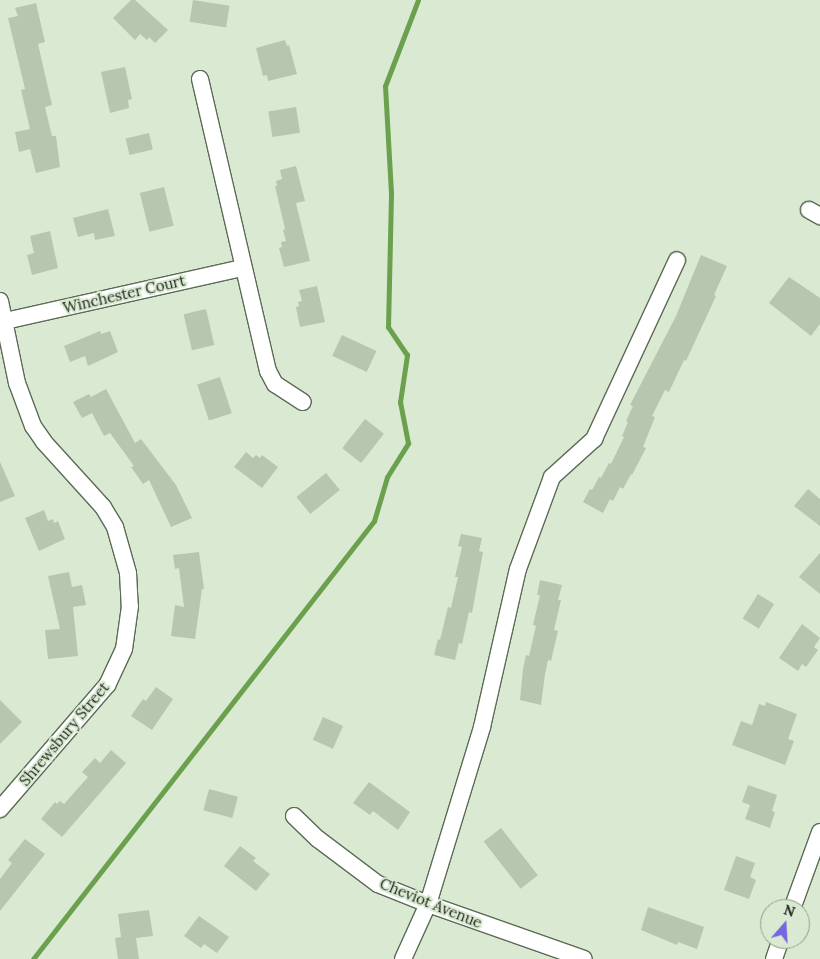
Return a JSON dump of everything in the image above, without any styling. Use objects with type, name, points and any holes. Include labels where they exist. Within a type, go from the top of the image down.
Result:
[{"type":"street","points":[[200,79],[268,371],[275,384],[303,402]]},
{"type":"street","points":[[403,959],[428,904],[482,727],[518,569],[552,477],[594,439],[677,260]]},
{"type":"street","name":"Winchester Court","points":[[5,321],[243,268]]},
{"type":"street","name":"Shrewsbury Street","points":[[0,301],[17,383],[33,426],[44,442],[103,507],[115,527],[128,573],[130,606],[124,649],[107,685],[0,809]]},
{"type":"street","name":"Cheviot Avenue","points":[[294,816],[318,839],[378,884],[428,904],[584,959]]},
{"type":"street","points":[[796,899],[820,832]]},
{"type":"building","points":[[131,0],[135,0],[168,30],[155,43],[149,37],[147,40],[140,34],[135,40],[113,18]]},
{"type":"building","points":[[193,0],[230,6],[226,28],[190,22]]},
{"type":"building","points":[[36,3],[45,42],[38,44],[52,105],[45,107],[52,136],[56,136],[60,167],[36,173],[30,149],[19,152],[15,132],[30,129],[21,90],[25,89],[8,18],[18,16],[15,8]]},
{"type":"building","points":[[285,40],[287,46],[289,45],[297,74],[268,81],[267,75],[263,76],[256,48]]},
{"type":"building","points":[[125,67],[132,99],[128,100],[129,108],[110,113],[101,72]]},
{"type":"building","points":[[296,107],[300,133],[272,137],[268,111]]},
{"type":"building","points":[[149,133],[153,150],[129,155],[126,138]]},
{"type":"building","points":[[296,166],[305,201],[296,203],[310,261],[284,267],[279,248],[282,247],[281,242],[286,241],[283,230],[285,229],[275,186],[277,186],[276,181],[282,179],[280,170]]},
{"type":"building","points":[[164,187],[174,226],[149,232],[140,193]]},
{"type":"building","points":[[108,209],[115,236],[95,240],[94,233],[78,237],[73,218]]},
{"type":"building","points":[[50,231],[58,268],[32,275],[27,255],[34,253],[30,236]]},
{"type":"building","points":[[701,255],[727,266],[714,295],[716,296],[686,361],[684,360],[669,392],[665,390],[652,416],[655,417],[643,447],[646,448],[632,475],[623,489],[620,487],[613,501],[610,499],[603,513],[583,502],[599,477],[601,478],[609,463],[611,464],[624,437],[622,436],[628,422],[626,421],[633,406],[630,405],[676,316]]},
{"type":"building","points":[[789,277],[820,298],[820,324],[811,336],[769,303]]},
{"type":"building","points":[[317,286],[325,322],[300,327],[296,307],[299,306],[298,302],[302,301],[299,290]]},
{"type":"building","points":[[206,309],[214,345],[192,350],[184,314]]},
{"type":"building","points":[[100,331],[101,334],[110,331],[118,352],[88,366],[85,356],[70,362],[64,346]]},
{"type":"building","points":[[342,335],[376,351],[367,372],[332,356]]},
{"type":"building","points":[[220,377],[232,413],[209,421],[197,384]]},
{"type":"building","points":[[106,389],[135,443],[141,439],[176,485],[192,518],[171,527],[149,480],[143,484],[131,467],[134,466],[110,433],[104,436],[92,413],[82,418],[73,402],[89,394],[91,397]]},
{"type":"building","points":[[365,419],[384,434],[361,463],[342,448]]},
{"type":"building","points":[[246,452],[253,458],[256,455],[260,458],[262,455],[278,467],[262,488],[234,467]]},
{"type":"building","points":[[0,462],[15,496],[0,502]]},
{"type":"building","points":[[326,473],[340,490],[310,514],[296,497]]},
{"type":"building","points":[[808,489],[820,499],[820,526],[794,506]]},
{"type":"building","points":[[44,510],[48,521],[53,519],[54,523],[58,521],[65,539],[39,551],[25,518]]},
{"type":"building","points":[[461,534],[482,538],[479,551],[483,552],[472,613],[469,612],[462,644],[459,643],[455,660],[434,655],[438,639],[440,640],[448,607],[451,608],[458,577],[455,577],[462,547],[458,546]]},
{"type":"building","points":[[199,552],[204,589],[202,589],[195,639],[171,636],[175,605],[184,607],[179,568],[175,569],[173,555]]},
{"type":"building","points":[[820,553],[820,594],[799,577]]},
{"type":"building","points":[[69,572],[72,587],[82,585],[86,605],[73,607],[78,656],[48,659],[45,630],[60,629],[48,576]]},
{"type":"building","points":[[540,580],[562,585],[558,600],[561,600],[554,630],[558,631],[551,661],[548,660],[541,705],[520,700],[526,655],[529,656],[536,626],[533,625],[540,595],[537,595]]},
{"type":"building","points":[[758,594],[774,604],[759,629],[743,619]]},
{"type":"building","points":[[802,624],[820,638],[814,647],[818,650],[806,667],[802,664],[798,671],[779,658]]},
{"type":"building","points":[[156,687],[173,699],[152,730],[131,716],[143,699],[146,701]]},
{"type":"building","points":[[0,700],[22,722],[0,744]]},
{"type":"building","points":[[766,702],[797,714],[788,739],[794,741],[785,765],[732,745],[741,721],[752,725],[759,704],[765,706]]},
{"type":"building","points":[[323,717],[343,726],[333,749],[313,740]]},
{"type":"building","points":[[111,750],[126,763],[62,837],[41,819],[55,802],[57,804],[60,801],[64,804],[88,777],[82,772],[95,758],[100,763]]},
{"type":"building","points":[[369,782],[410,812],[398,830],[373,811],[370,815],[353,803]]},
{"type":"building","points":[[748,785],[777,795],[772,811],[775,812],[770,828],[745,819],[750,805],[742,802]]},
{"type":"building","points":[[209,789],[238,797],[232,818],[203,810]]},
{"type":"building","points":[[501,828],[538,875],[521,889],[484,842]]},
{"type":"building","points":[[25,839],[45,854],[0,911],[0,879],[12,863],[8,860]]},
{"type":"building","points":[[240,846],[256,858],[253,861],[270,874],[256,891],[224,866]]},
{"type":"building","points":[[736,856],[755,863],[750,877],[756,880],[749,899],[724,890]]},
{"type":"building","points":[[648,907],[704,927],[697,949],[678,942],[677,945],[641,930]]},
{"type":"building","points":[[149,910],[153,936],[136,938],[139,959],[118,959],[115,938],[121,937],[118,914]]},
{"type":"building","points":[[199,916],[229,937],[217,953],[204,944],[201,948],[184,936]]},
{"type":"waterway","points":[[33,959],[374,521],[387,477],[408,443],[400,402],[407,355],[388,327],[391,193],[385,86],[418,0]]}]
